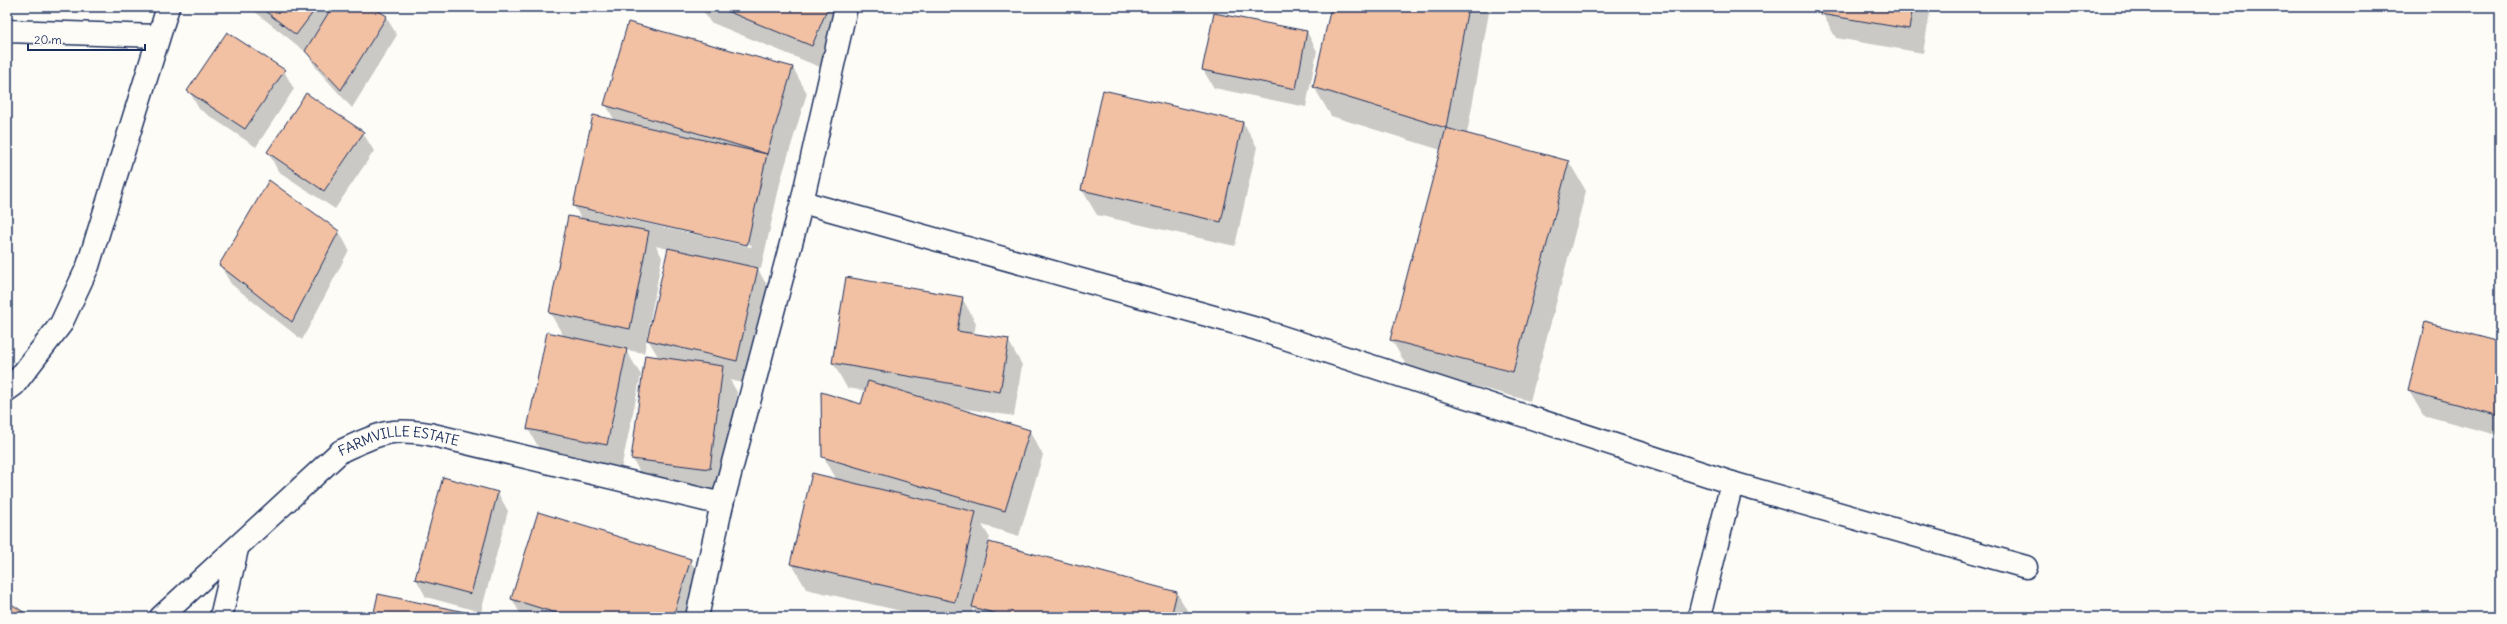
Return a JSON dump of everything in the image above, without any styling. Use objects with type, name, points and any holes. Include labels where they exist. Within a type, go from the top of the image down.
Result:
[{"type":"street","points":[[7,390],[14,385],[61,324],[88,266],[168,7]]},
{"type":"street","points":[[697,617],[722,504],[802,202],[846,7]]},
{"type":"street","points":[[7,31],[158,36]]},
{"type":"street","points":[[802,202],[1257,329],[1732,483],[2026,567]]},
{"type":"street","name":"FARMVILLE ESTATE","points":[[161,617],[237,549],[341,451],[376,435],[403,430],[722,504]]},
{"type":"street","points":[[1699,617],[1732,483]]},
{"type":"street","points":[[221,617],[237,549]]},
{"type":"building","points":[[260,7],[317,7],[296,35]]},
{"type":"building","points":[[332,7],[372,7],[387,16],[341,90],[305,51]]},
{"type":"building","points":[[717,7],[828,7],[812,46]]},
{"type":"building","points":[[1331,7],[1468,7],[1446,128],[1313,87]]},
{"type":"building","points":[[1822,7],[1913,7],[1909,29],[1820,14]]},
{"type":"building","points":[[1214,13],[1307,31],[1296,89],[1202,70]]},
{"type":"building","points":[[628,22],[793,67],[767,154],[604,105]]},
{"type":"building","points":[[227,32],[285,70],[245,129],[187,91]]},
{"type":"building","points":[[1103,90],[1243,122],[1221,222],[1081,190]]},
{"type":"building","points":[[306,93],[364,132],[324,191],[267,152]]},
{"type":"building","points":[[593,115],[767,154],[747,245],[573,206]]},
{"type":"building","points":[[1446,128],[1569,161],[1513,372],[1390,340]]},
{"type":"building","points":[[269,180],[339,231],[292,322],[219,265]]},
{"type":"building","points":[[568,216],[649,231],[630,329],[549,313]]},
{"type":"building","points":[[668,248],[758,268],[737,361],[647,340]]},
{"type":"building","points":[[846,277],[963,297],[957,331],[1009,339],[1000,392],[832,363]]},
{"type":"building","points":[[2425,322],[2500,342],[2500,416],[2408,391]]},
{"type":"building","points":[[547,332],[627,349],[607,445],[527,429]]},
{"type":"building","points":[[645,355],[723,366],[710,469],[631,459]]},
{"type":"building","points":[[868,381],[1030,430],[1005,511],[822,457],[821,392],[861,404]]},
{"type":"building","points":[[812,473],[976,512],[955,602],[790,564]]},
{"type":"building","points":[[443,477],[498,492],[471,594],[415,579]]},
{"type":"building","points":[[538,512],[691,559],[673,617],[569,617],[511,599]]},
{"type":"building","points":[[989,542],[1177,592],[1171,617],[1008,617],[972,607]]},
{"type":"building","points":[[378,594],[465,612],[464,617],[373,617]]},
{"type":"building","points":[[7,601],[31,617],[7,617]]}]
